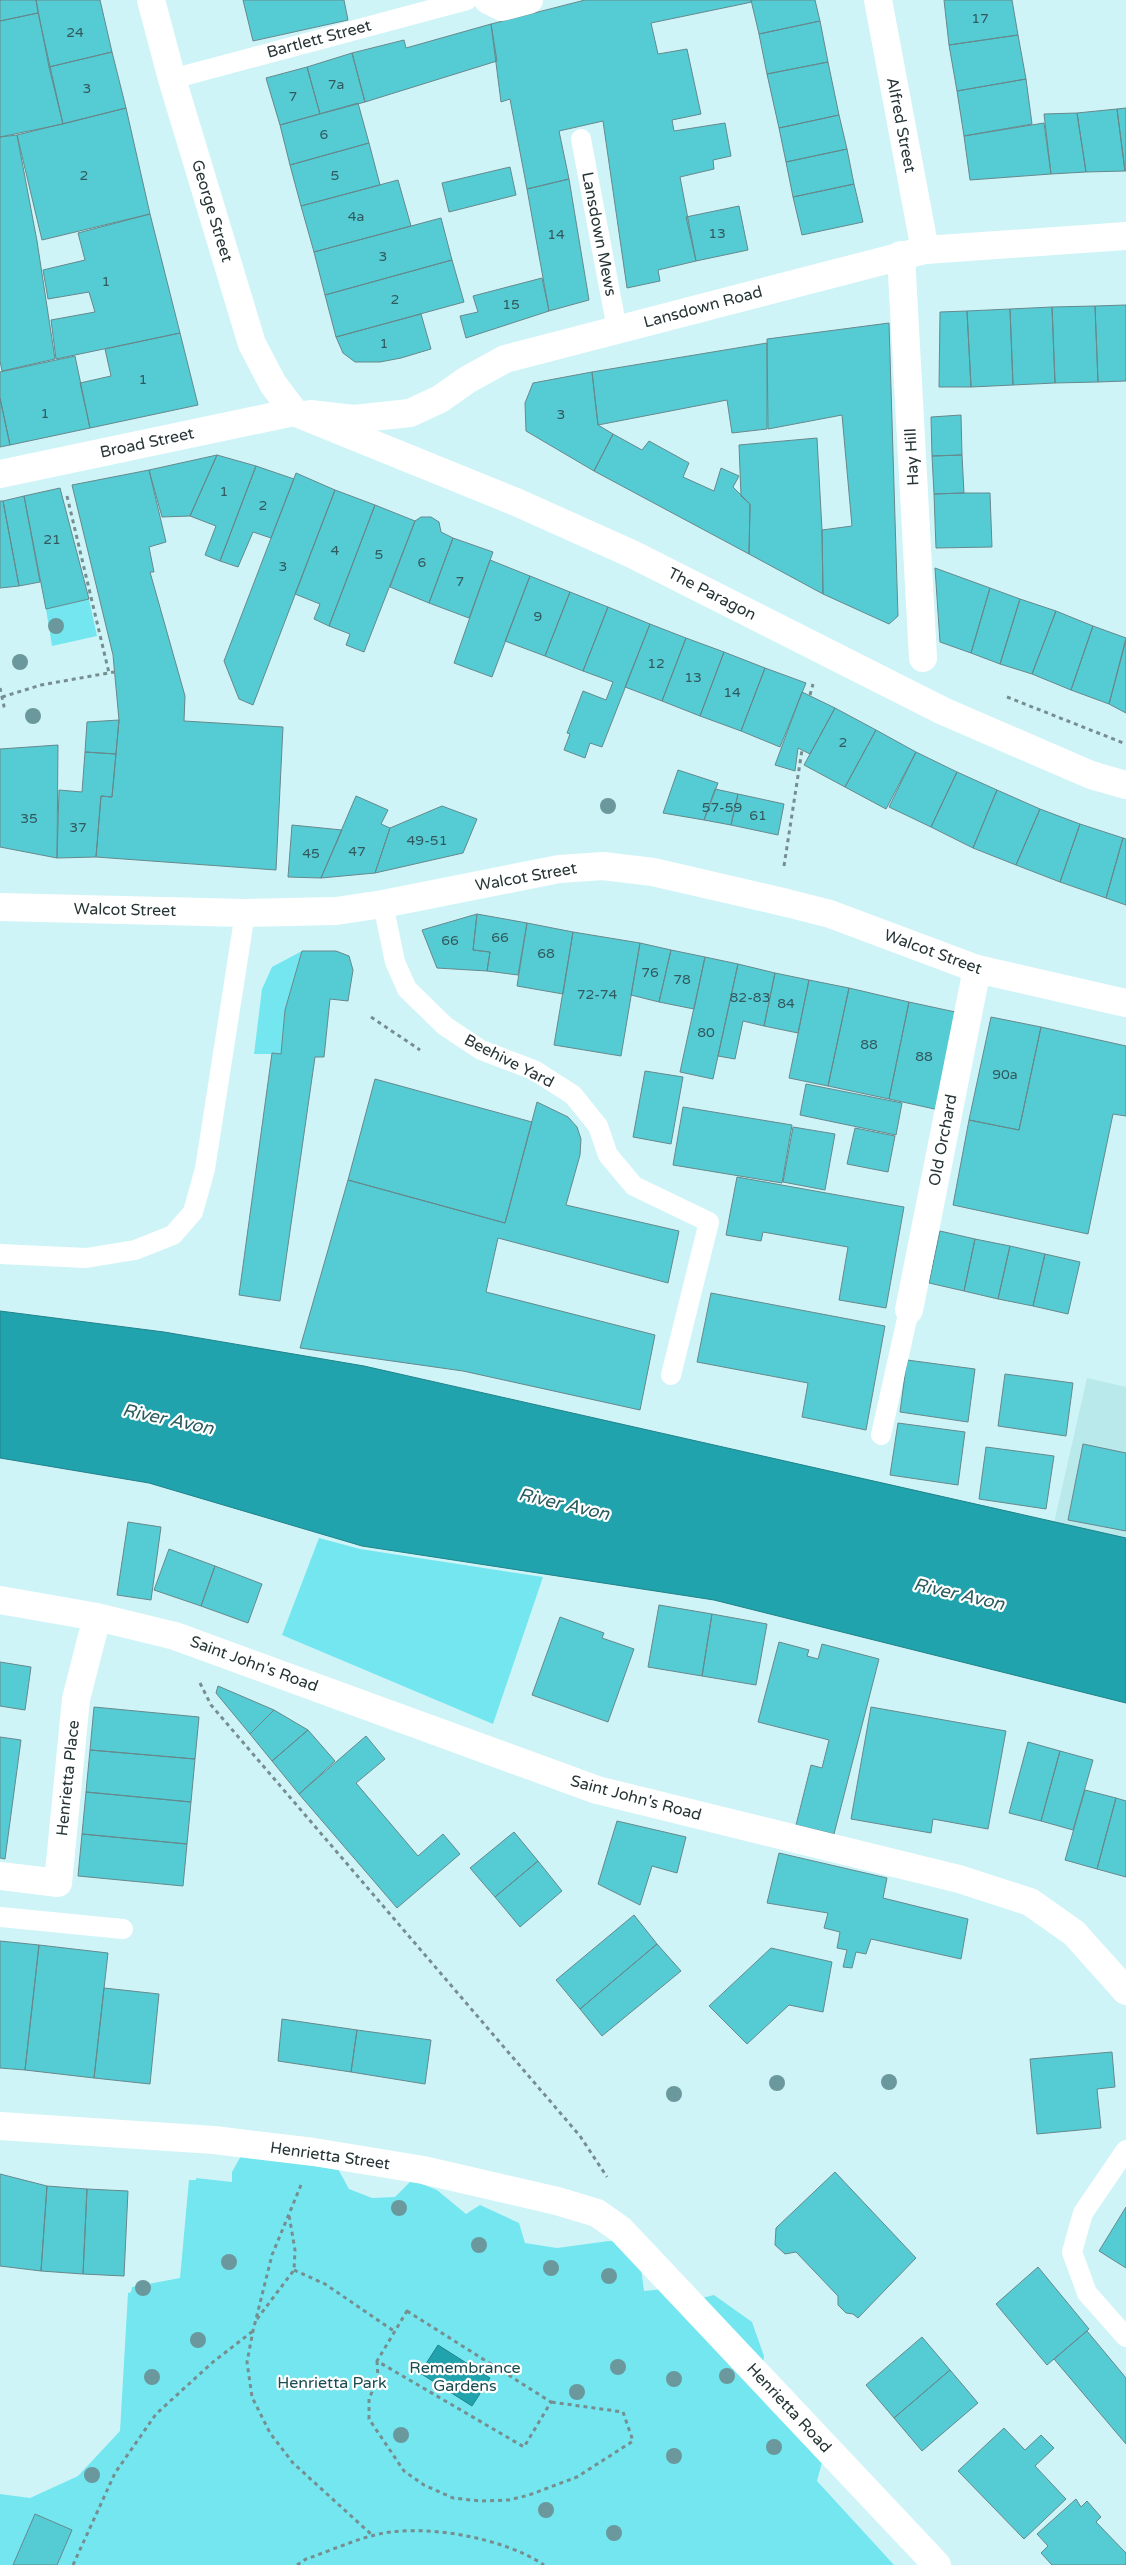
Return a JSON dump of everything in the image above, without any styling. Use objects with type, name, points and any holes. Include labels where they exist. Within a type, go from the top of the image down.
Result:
[{"type":"street","name":"George Street","points":[[151,0],[172,79],[252,344],[273,384],[294,412]]},
{"type":"street","points":[[488,0],[502,7],[529,0]]},
{"type":"street","name":"Alfred Street","points":[[878,0],[913,252]]},
{"type":"street","name":"Lansdown Road","points":[[294,412],[354,419],[410,413],[440,399],[467,380],[505,359],[913,252],[1126,236]]},
{"type":"street","name":"Hay Hill","points":[[913,252],[923,658]]},
{"type":"street","name":"Broad Street","points":[[0,474],[294,412]]},
{"type":"street","name":"The Paragon","points":[[294,412],[516,502],[614,546],[943,711],[1091,775],[1126,785]]},
{"type":"street","name":"Walcot Street","points":[[0,908],[245,913],[336,911],[384,904],[559,869],[603,866],[653,872],[830,914],[977,970],[1126,1003]]},
{"type":"street","name":"Old Orchard","points":[[909,1310],[977,970]]},
{"type":"street","name":"Saint John's Road","points":[[0,1600],[97,1617],[175,1636],[597,1790],[959,1879],[1030,1902],[1074,1933],[1126,1991]]},
{"type":"street","name":"Henrietta Place","points":[[0,1876],[58,1883],[76,1699],[97,1617]]},
{"type":"street","name":"Henrietta Street","points":[[0,2126],[214,2140],[314,2152],[423,2170],[557,2201],[597,2213],[621,2230],[642,2252]]},
{"type":"street","name":"Henrietta Road","points":[[642,2252],[937,2565]]},
{"type":"lane","name":"Bartlett Street","points":[[172,79],[467,0]]},
{"type":"lane","name":"Lansdown Mews","points":[[581,139],[618,329]]},
{"type":"lane","name":"Beehive Yard","points":[[384,904],[396,962],[407,989],[432,1014],[445,1026],[481,1050],[534,1070],[573,1095],[598,1126],[608,1155],[634,1186],[709,1222],[672,1375]]},
{"type":"lane","points":[[0,1254],[86,1258],[135,1250],[173,1235],[193,1212],[205,1169],[245,913]]},
{"type":"lane","points":[[881,1435],[909,1310]]},
{"type":"lane","points":[[0,1916],[123,1929]]},
{"type":"lane","points":[[1126,2150],[1083,2213],[1072,2252],[1087,2293],[1126,2337]]},
{"type":"path","points":[[57,462],[109,673]]},
{"type":"path","points":[[2,697],[41,685],[114,672]]},
{"type":"path","points":[[810,695],[812,686]]},
{"type":"path","points":[[0,688],[4,706],[0,707]]},
{"type":"path","points":[[787,845],[802,750]]},
{"type":"path","points":[[175,1636],[211,1705],[580,2136],[608,2178],[597,2213]]},
{"type":"path","points":[[314,2152],[272,2255],[253,2330],[248,2362],[252,2396],[270,2433],[293,2463],[372,2535]]},
{"type":"path","points":[[256,2321],[294,2270],[295,2250],[289,2215]]},
{"type":"path","points":[[294,2270],[325,2284],[394,2331]]},
{"type":"path","points":[[407,2311],[551,2402],[623,2412],[633,2440],[577,2477],[529,2494],[509,2500],[480,2501],[453,2498],[424,2485],[404,2471],[369,2419],[369,2399],[378,2378],[377,2361],[407,2311]]},
{"type":"path","points":[[73,2565],[115,2472],[156,2414],[213,2362],[253,2330]]},
{"type":"path","points":[[377,2361],[524,2447],[551,2402]]},
{"type":"path","points":[[297,2565],[306,2559],[372,2535],[408,2530],[483,2538],[532,2557],[544,2565]]},
{"type":"shaded area","points":[[1087,1378],[1126,1387],[1126,1538],[1054,1523]]},
{"type":"green space","points":[[89,599],[97,636],[52,646],[46,609]]},
{"type":"green space","points":[[302,951],[285,1010],[281,1054],[254,1054],[262,989],[272,967]]},
{"type":"green space","points":[[319,1538],[360,1549],[543,1577],[493,1724],[282,1635]]},
{"type":"green space","name":"Henrietta Park","points":[[242,2154],[337,2167],[349,2189],[372,2198],[395,2197],[412,2180],[437,2190],[466,2214],[480,2205],[519,2223],[525,2243],[557,2248],[609,2241],[632,2243],[639,2253],[644,2291],[664,2289],[683,2303],[714,2295],[752,2322],[764,2356],[760,2390],[824,2455],[817,2481],[894,2565],[0,2565],[0,2494],[30,2498],[78,2476],[120,2431],[128,2293],[131,2292],[132,2287],[180,2278],[189,2180],[196,2180],[196,2178],[232,2182],[232,2172]]},
{"type":"water","name":"River Avon","points":[[0,1311],[164,1332],[364,1366],[1126,1538],[1126,1703],[714,1600],[362,1546],[149,1483],[0,1458]]},
{"type":"water","points":[[438,2345],[490,2378],[472,2406],[420,2373]]},
{"type":"building","points":[[0,0],[36,0],[38,13],[0,21]]},
{"type":"building","points":[[36,0],[100,0],[112,52],[49,67]]},
{"type":"building","points":[[243,0],[344,0],[348,20],[253,41]]},
{"type":"building","points":[[585,0],[751,0],[752,2],[651,23],[658,54],[687,49],[701,114],[672,120],[674,131],[725,123],[731,156],[713,160],[714,169],[680,177],[696,261],[658,270],[660,281],[627,288],[603,121],[559,131],[569,179],[527,189],[510,99],[501,102],[491,24]]},
{"type":"building","points":[[751,0],[815,0],[820,21],[759,34]]},
{"type":"building","points":[[944,0],[1012,0],[1018,35],[949,45]]},
{"type":"building","points":[[38,13],[63,124],[0,137],[0,21]]},
{"type":"building","points":[[820,21],[828,62],[767,74],[759,34]]},
{"type":"building","points":[[491,24],[497,61],[365,102],[352,53],[404,40],[406,48]]},
{"type":"building","points":[[1018,35],[1026,79],[957,91],[949,45]]},
{"type":"building","points":[[112,52],[126,108],[63,124],[49,67]]},
{"type":"building","points":[[352,53],[365,102],[320,114],[307,67]]},
{"type":"building","points":[[828,62],[839,115],[779,128],[767,74]]},
{"type":"building","points":[[307,67],[320,114],[280,125],[266,78]]},
{"type":"building","points":[[1026,79],[1032,124],[964,136],[957,91]]},
{"type":"building","points":[[358,103],[369,143],[290,165],[280,125]]},
{"type":"building","points":[[126,108],[150,214],[42,240],[17,135]]},
{"type":"building","points":[[1126,108],[1126,171],[1125,171],[1117,109]]},
{"type":"building","points":[[1117,109],[1125,171],[1086,172],[1077,113]]},
{"type":"building","points":[[1077,113],[1086,172],[1051,174],[1044,114]]},
{"type":"building","points":[[839,115],[847,149],[786,162],[779,128]]},
{"type":"building","points":[[1044,123],[1051,174],[970,180],[964,136]]},
{"type":"building","points":[[17,135],[37,241],[55,359],[2,371],[0,361],[0,137]]},
{"type":"building","points":[[369,143],[380,185],[301,206],[290,165]]},
{"type":"building","points":[[847,149],[854,184],[793,197],[786,162]]},
{"type":"building","points":[[510,167],[516,195],[449,212],[442,183]]},
{"type":"building","points":[[569,179],[589,300],[549,311],[527,189]]},
{"type":"building","points":[[398,180],[411,226],[314,252],[301,206]]},
{"type":"building","points":[[854,184],[863,222],[802,235],[793,197]]},
{"type":"building","points":[[739,206],[748,250],[696,261],[686,217]]},
{"type":"building","points":[[150,214],[180,333],[56,359],[51,320],[95,312],[89,292],[48,299],[43,270],[85,260],[78,233]]},
{"type":"building","points":[[441,218],[452,260],[325,295],[314,252]]},
{"type":"building","points":[[452,260],[464,302],[336,337],[325,295]]},
{"type":"building","points":[[542,278],[549,311],[466,338],[460,316],[478,312],[473,296]]},
{"type":"building","points":[[1126,305],[1126,381],[1098,382],[1095,306]]},
{"type":"building","points":[[1095,306],[1098,382],[1055,383],[1052,307]]},
{"type":"building","points":[[1052,307],[1055,383],[1013,385],[1010,309]]},
{"type":"building","points":[[1010,309],[1013,385],[971,387],[967,311]]},
{"type":"building","points":[[967,311],[971,387],[939,387],[940,312]]},
{"type":"building","points":[[421,314],[431,349],[401,358],[380,362],[355,362],[343,353],[336,337]]},
{"type":"building","points":[[889,323],[898,616],[889,624],[823,594],[822,530],[852,526],[842,415],[768,429],[767,339]]},
{"type":"building","points":[[180,333],[198,405],[90,428],[80,383],[111,376],[105,349]]},
{"type":"building","points":[[767,343],[767,429],[732,433],[727,400],[598,425],[592,372]]},
{"type":"building","points":[[75,356],[90,428],[10,445],[0,398],[0,372]]},
{"type":"building","points":[[592,372],[598,425],[613,434],[594,471],[526,431],[525,403],[533,383]]},
{"type":"building","points":[[0,398],[10,445],[0,447]]},
{"type":"building","points":[[961,415],[962,455],[932,456],[931,417]]},
{"type":"building","points":[[613,434],[642,450],[649,441],[689,463],[683,477],[714,491],[721,468],[739,476],[733,487],[750,504],[749,554],[594,471]]},
{"type":"building","points":[[817,438],[823,594],[749,554],[750,504],[741,496],[739,445]]},
{"type":"building","points":[[217,455],[256,466],[220,561],[205,555],[216,526],[190,516]]},
{"type":"building","points":[[217,455],[190,516],[162,517],[149,470]]},
{"type":"building","points":[[962,455],[964,493],[934,494],[932,456]]},
{"type":"building","points":[[256,466],[294,479],[271,538],[253,532],[238,567],[220,561]]},
{"type":"building","points":[[149,470],[166,542],[149,547],[154,572],[150,572],[185,696],[184,721],[283,727],[276,870],[96,857],[101,796],[112,797],[119,720],[113,655],[72,485]]},
{"type":"building","points":[[296,473],[335,490],[253,705],[239,699],[224,661]]},
{"type":"building","points":[[60,488],[89,599],[46,609],[24,496]]},
{"type":"building","points":[[335,490],[375,505],[329,626],[314,619],[320,604],[295,594]]},
{"type":"building","points":[[990,493],[992,547],[936,548],[934,494]]},
{"type":"building","points":[[24,496],[40,582],[19,586],[3,501]]},
{"type":"building","points":[[0,501],[3,501],[19,586],[0,588]]},
{"type":"building","points":[[375,505],[415,521],[364,652],[346,645],[350,634],[329,626]]},
{"type":"building","points":[[421,517],[431,517],[439,522],[441,532],[453,538],[429,603],[390,587],[415,521]]},
{"type":"building","points":[[453,538],[493,552],[469,618],[429,603]]},
{"type":"building","points":[[490,560],[530,576],[492,677],[454,663]]},
{"type":"building","points":[[935,568],[990,588],[971,653],[940,642]]},
{"type":"building","points":[[530,576],[570,592],[545,656],[505,641]]},
{"type":"building","points":[[990,588],[1020,599],[1000,664],[971,653]]},
{"type":"building","points":[[570,592],[608,607],[583,671],[545,656]]},
{"type":"building","points":[[1020,599],[1056,611],[1032,674],[1000,664]]},
{"type":"building","points":[[608,607],[650,624],[602,747],[590,743],[585,758],[564,750],[570,734],[567,733],[583,691],[606,700],[613,682],[583,671]]},
{"type":"building","points":[[1056,611],[1093,626],[1071,690],[1032,674]]},
{"type":"building","points":[[650,624],[686,638],[662,701],[625,687]]},
{"type":"building","points":[[1093,626],[1126,638],[1109,704],[1071,690]]},
{"type":"building","points":[[686,638],[724,652],[700,716],[662,701]]},
{"type":"building","points":[[1126,640],[1126,713],[1109,704]]},
{"type":"building","points":[[724,652],[765,668],[741,731],[700,716]]},
{"type":"building","points":[[765,668],[806,683],[780,747],[741,731]]},
{"type":"building","points":[[802,692],[835,708],[810,754],[798,748],[795,771],[775,765]]},
{"type":"building","points":[[835,708],[876,730],[845,787],[804,765]]},
{"type":"building","points":[[119,720],[116,754],[85,752],[87,722]]},
{"type":"building","points":[[876,730],[916,752],[886,809],[845,787]]},
{"type":"building","points":[[58,745],[57,858],[0,847],[0,749]]},
{"type":"building","points":[[85,752],[116,754],[112,797],[101,796],[96,857],[57,858],[59,790],[82,792]]},
{"type":"building","points":[[916,752],[957,772],[931,827],[889,807]]},
{"type":"building","points":[[678,770],[718,783],[704,820],[663,813]]},
{"type":"building","points":[[957,772],[997,790],[973,848],[931,827]]},
{"type":"building","points":[[715,789],[738,794],[731,825],[704,820]]},
{"type":"building","points":[[997,790],[1040,809],[1016,865],[973,848]]},
{"type":"building","points":[[738,794],[784,804],[778,835],[731,825]]},
{"type":"building","points":[[356,796],[388,810],[381,824],[390,828],[375,873],[321,878]]},
{"type":"building","points":[[442,806],[477,819],[463,853],[375,873],[390,828]]},
{"type":"building","points":[[1040,809],[1080,824],[1060,882],[1016,865]]},
{"type":"building","points":[[1080,824],[1123,838],[1106,898],[1060,882]]},
{"type":"building","points":[[292,825],[342,830],[321,878],[288,877]]},
{"type":"building","points":[[1123,838],[1126,839],[1126,905],[1106,898]]},
{"type":"building","points":[[477,914],[527,923],[518,975],[487,971],[490,952],[473,950]]},
{"type":"building","points":[[477,914],[473,950],[490,952],[487,971],[437,968],[422,930]]},
{"type":"building","points":[[527,923],[573,932],[563,994],[517,986]]},
{"type":"building","points":[[573,932],[640,943],[621,1056],[554,1045]]},
{"type":"building","points":[[640,943],[671,950],[659,1002],[631,995]]},
{"type":"building","points":[[671,950],[705,957],[694,1009],[659,1002]]},
{"type":"building","points":[[302,951],[336,951],[349,956],[353,970],[348,1001],[330,999],[324,1057],[315,1057],[280,1301],[239,1295],[272,1053],[281,1054],[285,1010]]},
{"type":"building","points":[[705,957],[738,964],[713,1079],[680,1072]]},
{"type":"building","points":[[738,964],[775,973],[764,1026],[743,1021],[735,1059],[718,1056]]},
{"type":"building","points":[[775,973],[809,980],[798,1033],[764,1026]]},
{"type":"building","points":[[809,980],[849,988],[828,1086],[789,1078]]},
{"type":"building","points":[[849,988],[909,1002],[889,1099],[828,1086]]},
{"type":"building","points":[[909,1002],[960,1013],[939,1110],[889,1099]]},
{"type":"building","points":[[991,1017],[1041,1027],[1019,1130],[969,1120]]},
{"type":"building","points":[[1041,1027],[1126,1046],[1126,1116],[1113,1114],[1088,1234],[953,1205],[969,1120],[1019,1130]]},
{"type":"building","points":[[645,1071],[683,1077],[671,1144],[633,1137]]},
{"type":"building","points":[[375,1079],[532,1122],[505,1223],[348,1180]]},
{"type":"building","points":[[806,1084],[902,1103],[896,1135],[800,1115]]},
{"type":"building","points":[[537,1102],[568,1117],[577,1127],[581,1139],[580,1155],[566,1205],[679,1231],[668,1283],[498,1238],[486,1292],[655,1335],[640,1410],[463,1371],[300,1348],[348,1180],[505,1223]]},
{"type":"building","points":[[683,1107],[792,1125],[782,1183],[673,1165]]},
{"type":"building","points":[[793,1127],[835,1134],[825,1190],[783,1182]]},
{"type":"building","points":[[855,1128],[895,1136],[888,1172],[847,1164]]},
{"type":"building","points":[[737,1177],[904,1207],[886,1308],[839,1300],[848,1247],[763,1232],[761,1241],[726,1235]]},
{"type":"building","points":[[940,1231],[975,1239],[964,1291],[929,1283]]},
{"type":"building","points":[[975,1239],[1010,1246],[998,1299],[964,1291]]},
{"type":"building","points":[[1010,1246],[1045,1254],[1033,1306],[998,1299]]},
{"type":"building","points":[[1045,1254],[1080,1262],[1068,1314],[1033,1306]]},
{"type":"building","points":[[711,1293],[885,1326],[866,1430],[802,1417],[808,1383],[697,1362]]},
{"type":"building","points":[[907,1360],[975,1369],[968,1422],[900,1412]]},
{"type":"building","points":[[1005,1374],[1073,1383],[1066,1436],[998,1426]]},
{"type":"building","points":[[898,1423],[965,1432],[958,1485],[890,1475]]},
{"type":"building","points":[[1083,1444],[1126,1453],[1126,1531],[1068,1520]]},
{"type":"building","points":[[986,1447],[1054,1456],[1046,1509],[979,1499]]},
{"type":"building","points":[[128,1522],[161,1527],[151,1600],[117,1595]]},
{"type":"building","points":[[169,1549],[215,1566],[201,1606],[154,1590]]},
{"type":"building","points":[[215,1566],[262,1584],[248,1623],[201,1606]]},
{"type":"building","points":[[659,1605],[712,1614],[702,1676],[648,1667]]},
{"type":"building","points":[[712,1614],[767,1624],[756,1685],[702,1676]]},
{"type":"building","points":[[560,1617],[604,1633],[602,1638],[634,1649],[608,1722],[532,1695]]},
{"type":"building","points":[[779,1642],[809,1650],[807,1656],[818,1659],[822,1644],[879,1659],[834,1834],[796,1825],[811,1765],[822,1768],[829,1740],[758,1722]]},
{"type":"building","points":[[0,1662],[31,1667],[25,1710],[0,1706]]},
{"type":"building","points":[[218,1686],[274,1710],[250,1734],[216,1693]]},
{"type":"building","points":[[94,1707],[199,1717],[195,1759],[90,1750]]},
{"type":"building","points":[[871,1707],[1006,1731],[988,1829],[933,1819],[931,1833],[851,1819]]},
{"type":"building","points":[[274,1710],[308,1730],[272,1761],[250,1734]]},
{"type":"building","points":[[308,1730],[335,1761],[299,1794],[272,1761]]},
{"type":"building","points":[[366,1736],[385,1759],[356,1783],[418,1856],[443,1834],[460,1854],[397,1908],[299,1794]]},
{"type":"building","points":[[0,1737],[21,1740],[5,1859],[0,1858]]},
{"type":"building","points":[[1028,1742],[1060,1751],[1041,1821],[1009,1813]]},
{"type":"building","points":[[90,1750],[195,1759],[191,1802],[86,1792]]},
{"type":"building","points":[[1060,1751],[1093,1760],[1073,1830],[1041,1821]]},
{"type":"building","points":[[1085,1790],[1116,1798],[1097,1869],[1065,1860]]},
{"type":"building","points":[[86,1792],[191,1802],[187,1844],[82,1834]]},
{"type":"building","points":[[1116,1798],[1126,1801],[1126,1877],[1097,1869]]},
{"type":"building","points":[[617,1821],[686,1837],[677,1873],[652,1866],[640,1905],[598,1884]]},
{"type":"building","points":[[514,1832],[538,1861],[495,1897],[470,1868]]},
{"type":"building","points":[[82,1834],[187,1844],[183,1886],[78,1876]]},
{"type":"building","points":[[779,1853],[887,1878],[883,1898],[968,1919],[961,1959],[871,1939],[866,1954],[856,1952],[852,1968],[843,1967],[847,1950],[837,1948],[840,1932],[824,1928],[828,1913],[767,1903]]},
{"type":"building","points":[[538,1861],[562,1891],[520,1927],[495,1897]]},
{"type":"building","points":[[634,1915],[657,1944],[580,2009],[556,1980]]},
{"type":"building","points":[[0,1941],[39,1945],[25,2070],[0,2068]]},
{"type":"building","points":[[657,1944],[681,1971],[602,2036],[580,2009]]},
{"type":"building","points":[[39,1945],[108,1953],[94,2078],[25,2070]]},
{"type":"building","points":[[771,1948],[832,1962],[823,2012],[789,2005],[747,2044],[709,2006]]},
{"type":"building","points":[[104,1988],[159,1994],[150,2084],[94,2078]]},
{"type":"building","points":[[282,2019],[357,2030],[351,2072],[278,2061]]},
{"type":"building","points":[[357,2030],[431,2040],[425,2084],[351,2072]]},
{"type":"building","points":[[1112,2052],[1115,2087],[1097,2089],[1101,2128],[1037,2134],[1030,2059]]},
{"type":"building","points":[[835,2172],[916,2258],[858,2318],[853,2314],[846,2313],[838,2305],[838,2296],[796,2252],[785,2254],[775,2245],[776,2228]]},
{"type":"building","points":[[0,2174],[47,2186],[41,2271],[0,2266]]},
{"type":"building","points":[[47,2186],[87,2189],[83,2274],[41,2271]]},
{"type":"building","points":[[87,2189],[128,2191],[124,2276],[83,2274]]},
{"type":"building","points":[[1126,2207],[1126,2268],[1099,2251]]},
{"type":"building","points":[[1038,2267],[1089,2329],[1047,2365],[996,2304]]},
{"type":"building","points":[[1087,2331],[1126,2378],[1126,2444],[1054,2359]]},
{"type":"building","points":[[922,2337],[950,2370],[894,2418],[866,2385]]},
{"type":"building","points":[[950,2370],[978,2403],[922,2451],[894,2418]]},
{"type":"building","points":[[1004,2428],[1025,2450],[1041,2435],[1054,2448],[1035,2466],[1066,2499],[1024,2539],[958,2471]]},
{"type":"building","points":[[1076,2499],[1081,2507],[1087,2501],[1101,2517],[1096,2522],[1126,2553],[1126,2565],[1052,2565],[1041,2553],[1048,2546],[1037,2534]]},
{"type":"building","points":[[35,2514],[72,2530],[57,2565],[13,2565]]},
{"type":"park label","name":"Remembrance Gardens","points":[[465,2377]]}]
